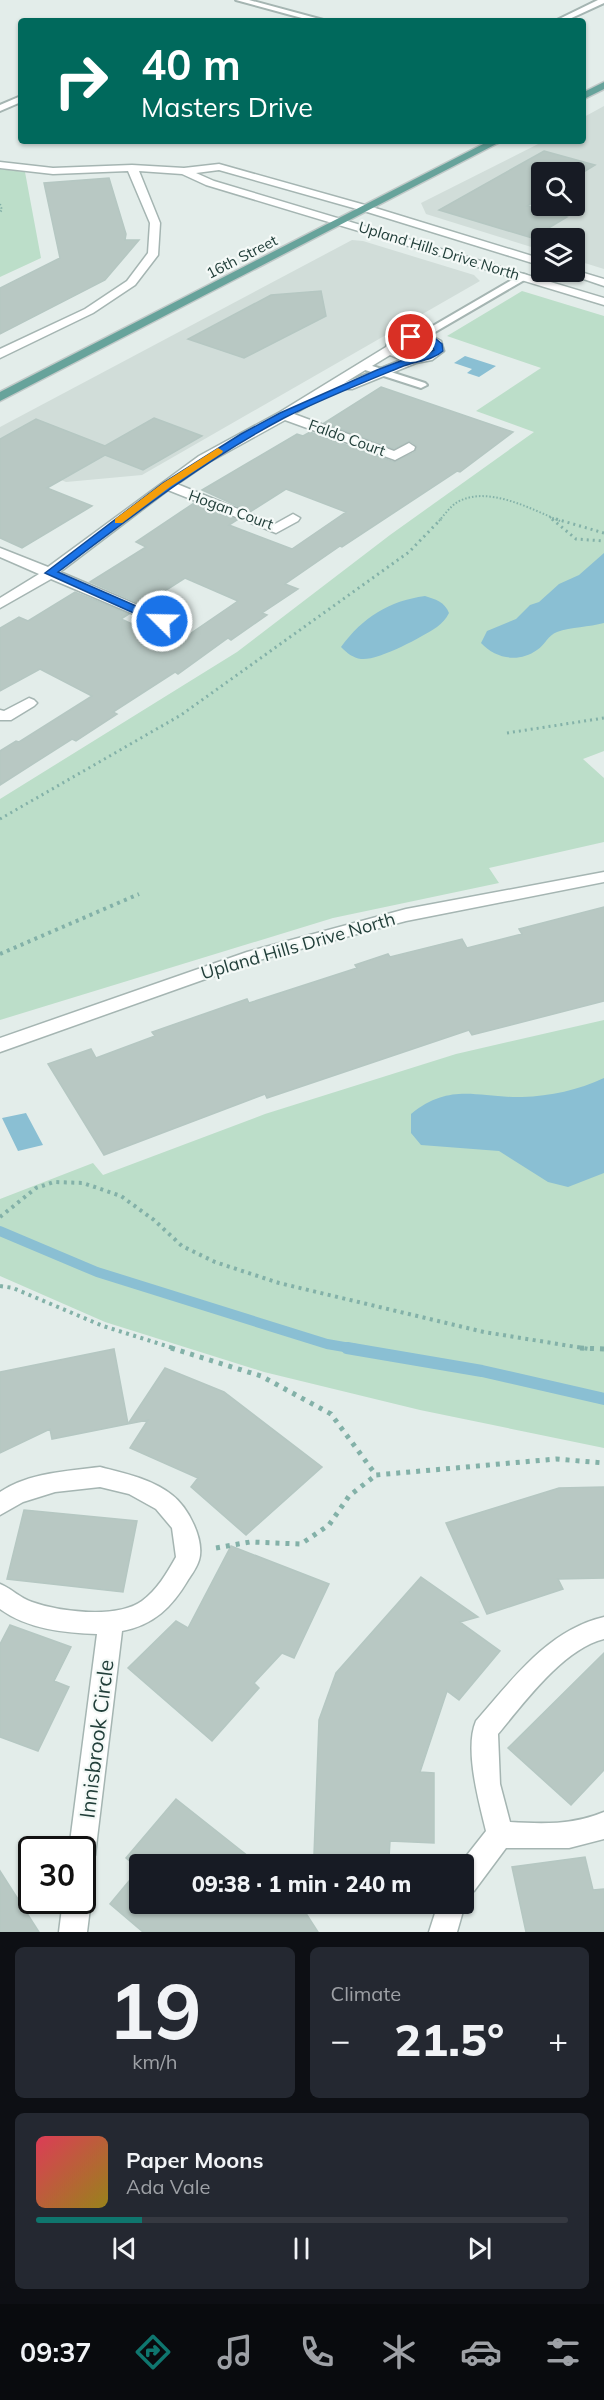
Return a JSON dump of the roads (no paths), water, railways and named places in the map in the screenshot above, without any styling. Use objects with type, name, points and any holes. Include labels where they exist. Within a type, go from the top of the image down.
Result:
[{"type":"main road","points":[[586,95],[604,85]]},
{"type":"main road","name":"16th Street","points":[[0,397],[491,144]]},
{"type":"street","points":[[0,165],[53,171],[132,168],[184,171]]},
{"type":"street","name":"Upland Hills Drive North","points":[[184,171],[219,167],[368,209],[531,260]]},
{"type":"street","points":[[0,354],[89,311],[131,283],[154,253],[155,223],[132,168]]},
{"type":"street","name":"Upland Hills Drive North","points":[[184,171],[210,183],[604,302]]},
{"type":"street","points":[[585,277],[604,283]]},
{"type":"street","points":[[0,604],[50,573],[204,459],[284,415],[391,349],[393,342],[419,337],[437,344],[438,351],[430,357],[414,358],[399,356],[391,349]]},
{"type":"street","points":[[284,415],[414,358]]},
{"type":"street","name":"Faldo Court","points":[[284,415],[395,456],[409,447]]},
{"type":"street","name":"Hogan Court","points":[[167,485],[276,530],[293,518]]},
{"type":"street","points":[[0,552],[162,621],[180,609]]},
{"type":"street","points":[[0,714],[5,717],[29,703]]},
{"type":"street","name":"Upland Hills Drive North","points":[[0,1045],[253,956],[406,915],[604,877]]},
{"type":"street","points":[[0,1505],[16,1494],[55,1482],[100,1477],[134,1486],[164,1502],[183,1524],[188,1558],[168,1591],[142,1614],[111,1623],[54,1619],[15,1607],[0,1595]]},
{"type":"street","name":"Innisbrook Circle","points":[[84,1836],[111,1623]]},
{"type":"street","points":[[500,1834],[487,1784],[485,1730],[541,1667],[592,1628],[604,1628]]},
{"type":"street","points":[[500,1834],[545,1837],[597,1830],[604,1824]]},
{"type":"street","points":[[474,1868],[500,1834]]},
{"type":"street","points":[[73,1932],[75,1914]]},
{"type":"street","points":[[443,1932],[448,1914]]},
{"type":"lane","points":[[240,0],[311,18]]},
{"type":"lane","points":[[565,18],[604,0]]},
{"type":"lane","points":[[0,108],[18,100]]},
{"type":"lane","points":[[419,337],[522,277]]},
{"type":"lane","points":[[363,366],[421,385]]},
{"type":"water","points":[[465,356],[496,366],[479,377],[467,373],[472,369],[454,363]]},
{"type":"water","points":[[604,553],[604,623],[557,632],[537,650],[523,657],[501,656],[481,643],[487,631],[516,619],[530,605],[539,602],[559,584],[579,575]]},
{"type":"water","points":[[425,596],[442,604],[449,613],[437,627],[400,648],[369,659],[355,658],[341,647],[358,627],[378,612],[388,606]]},
{"type":"water","points":[[604,1078],[604,1173],[568,1187],[548,1182],[499,1151],[421,1145],[411,1133],[411,1114],[439,1098],[465,1094],[506,1097],[543,1095],[564,1092]]},
{"type":"water","points":[[26,1113],[43,1145],[18,1151],[2,1118]]},
{"type":"waterway","points":[[0,1231],[97,1272],[327,1344],[356,1349]]},
{"type":"waterway","points":[[347,1348],[482,1371],[604,1399]]}]
